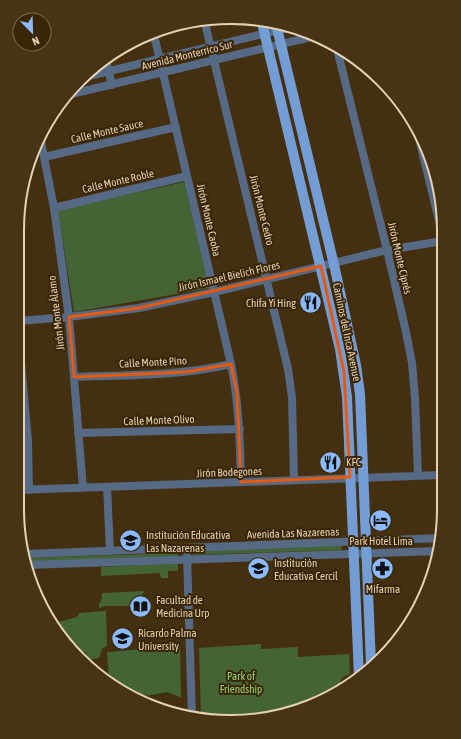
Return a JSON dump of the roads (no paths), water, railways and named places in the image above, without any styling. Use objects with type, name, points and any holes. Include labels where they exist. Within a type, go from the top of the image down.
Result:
[{"type":"main road","name":"Caminos del Inca Avenue","points":[[263,27],[321,266],[344,372],[347,397],[359,670]]},
{"type":"main road","name":"Caminos del Inca Avenue","points":[[278,30],[356,365],[360,394],[371,661]]},
{"type":"street","name":"Jirón Monte Cedro","points":[[206,26],[268,279],[288,369],[292,398],[294,480]]},
{"type":"street","name":"Avenida Monterrico Sur","points":[[95,75],[265,34],[274,29]]},
{"type":"street","name":"Avenida Monterrico Sur","points":[[76,93],[306,38]]},
{"type":"street","name":"Jirón Monte Caoba","points":[[155,39],[237,393],[240,428],[241,482]]},
{"type":"street","name":"Jirón Monte Ciprés","points":[[338,55],[388,250],[412,363],[418,475]]},
{"type":"street","points":[[107,66],[112,85]]},
{"type":"street","name":"Calle Monte Sauce","points":[[44,157],[176,127]]},
{"type":"street","name":"Jirón Monte Álamo","points":[[42,146],[54,208],[69,317],[83,488]]},
{"type":"street","points":[[424,159],[435,204]]},
{"type":"street","name":"Calle Monte Roble","points":[[54,208],[187,176]]},
{"type":"street","name":"Jirón Ismael Bielich Flores","points":[[24,320],[69,317],[138,308],[214,292],[388,250],[437,242]]},
{"type":"street","name":"Calle Monte Pino","points":[[74,377],[186,372],[211,369],[231,364]]},
{"type":"street","points":[[24,396],[28,440],[29,490]]},
{"type":"street","name":"Calle Monte Olivo","points":[[78,433],[240,428]]},
{"type":"street","name":"Jirón Bodegones","points":[[24,490],[437,475]]},
{"type":"street","points":[[107,487],[110,551]]},
{"type":"street","name":"Avenida Las Nazarenas","points":[[29,554],[435,538]]},
{"type":"street","points":[[187,548],[192,711]]},
{"type":"street","name":"Avenida Las Nazarenas","points":[[32,565],[433,551]]},
{"type":"place","name":"Chifa Yi Hing","points":[[311,303]]},
{"type":"place","name":"KFC","points":[[330,462]]},
{"type":"place","name":"Park Hotel Lima","points":[[381,521]]},
{"type":"place","name":"Institución Educativa Las Nazarenas","points":[[131,541]]},
{"type":"place","name":"Institución Educativa Cercil","points":[[258,569]]},
{"type":"place","name":"Mifarma","points":[[383,569]]},
{"type":"place","name":"Facultad de Medicina Urp","points":[[140,606]]},
{"type":"place","name":"Ricardo Palma University","points":[[122,639]]},
{"type":"park label","name":"Park of Friendship","points":[[241,682]]}]
